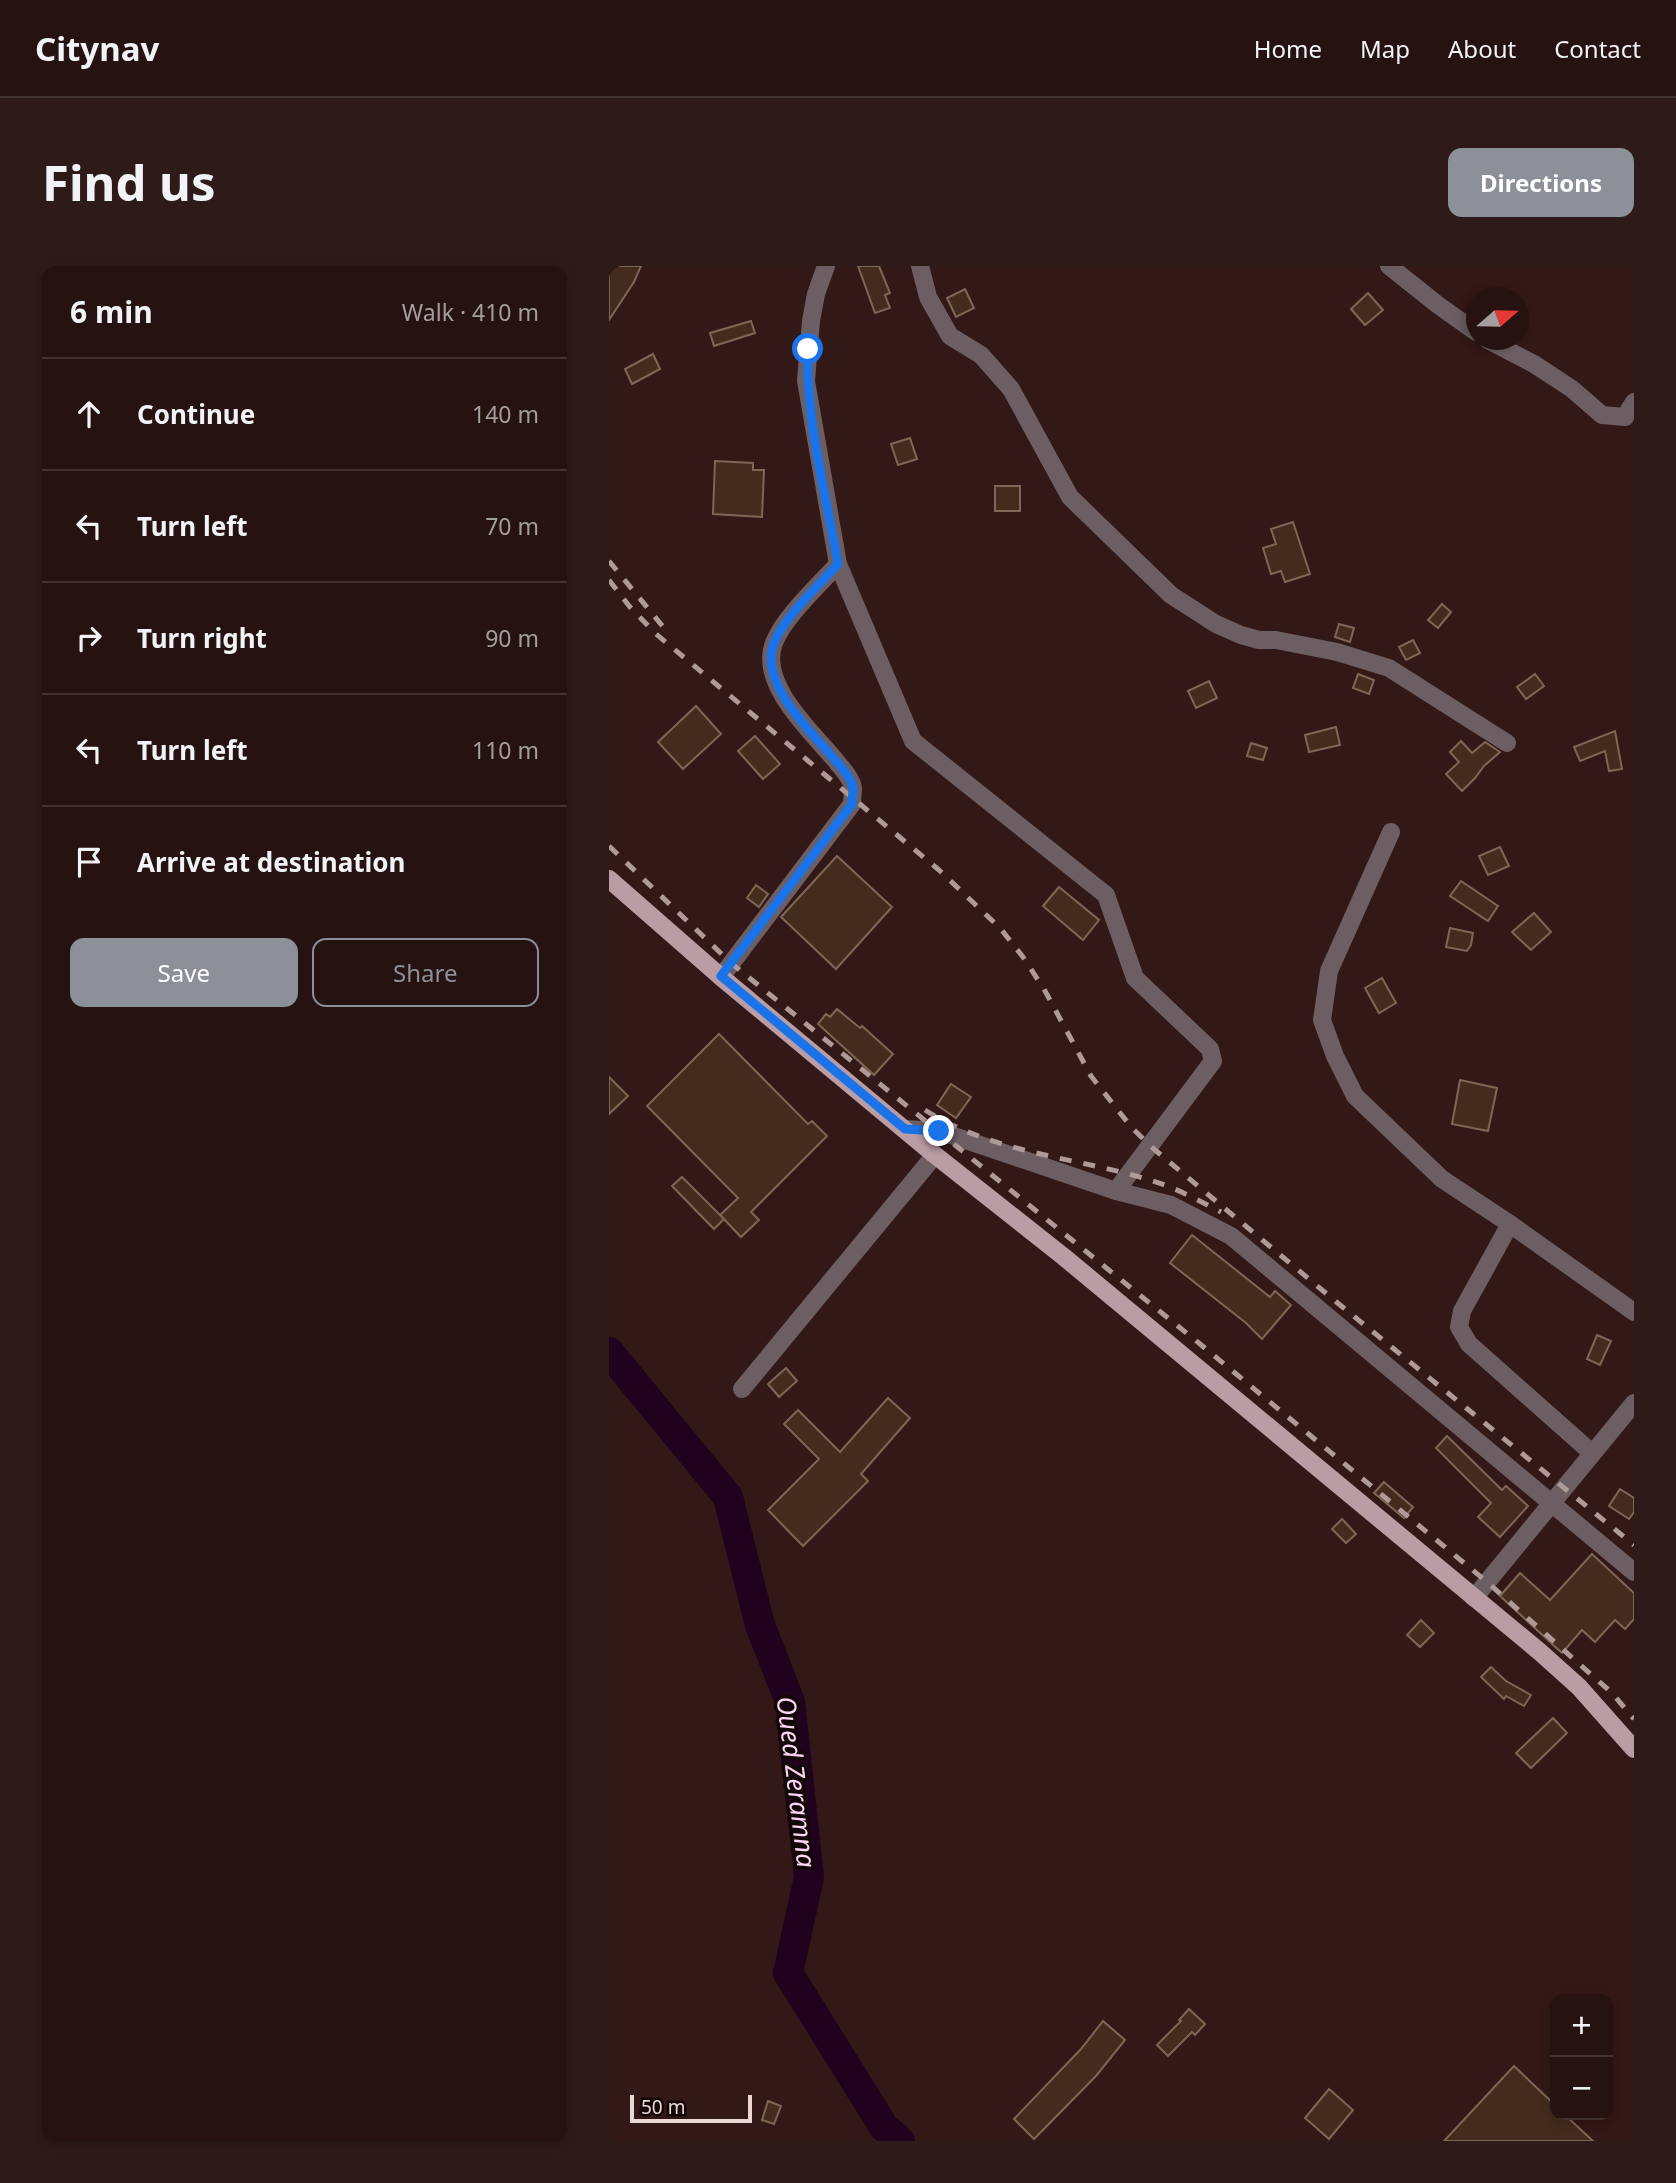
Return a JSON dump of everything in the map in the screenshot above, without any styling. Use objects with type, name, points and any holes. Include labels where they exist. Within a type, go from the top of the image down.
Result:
[{"type":"main road","points":[[609,879],[935,1154],[1541,1652],[1579,1687],[1634,1749]]},
{"type":"street","points":[[826,266],[814,308],[806,380],[838,564],[913,741],[1106,895],[1135,978],[1210,1049],[1213,1061],[1116,1191]]},
{"type":"street","points":[[919,266],[928,297],[950,335],[981,355],[1011,389],[1070,497],[1171,595],[1216,624],[1241,635],[1336,652],[1389,668],[1507,743]]},
{"type":"street","points":[[1389,266],[1466,325]]},
{"type":"street","points":[[1507,350],[1572,389],[1602,415],[1625,417],[1634,402]]},
{"type":"street","points":[[721,976],[852,804],[853,786],[842,768],[783,696],[775,681],[772,664],[773,645],[783,626],[838,564]]},
{"type":"street","points":[[1391,832],[1329,971],[1322,1020],[1335,1056],[1355,1096],[1442,1179],[1634,1312]]},
{"type":"street","points":[[905,1129],[939,1131],[1116,1191],[1171,1205],[1231,1236],[1634,1572]]},
{"type":"street","points":[[742,1389],[935,1154]]},
{"type":"street","points":[[1510,1224],[1462,1311],[1459,1327],[1469,1344],[1592,1452]]},
{"type":"street","points":[[1474,1598],[1634,1403]]},
{"type":"building","points":[[609,266],[641,266],[634,282],[609,320]]},
{"type":"building","points":[[858,266],[879,266],[890,293],[885,295],[890,308],[875,313]]},
{"type":"building","points":[[965,289],[974,308],[956,317],[947,298]]},
{"type":"building","points":[[1368,293],[1383,310],[1365,325],[1351,309]]},
{"type":"building","points":[[751,321],[755,333],[714,346],[710,333]]},
{"type":"building","points":[[653,354],[660,369],[632,384],[625,369]]},
{"type":"building","points":[[910,438],[917,459],[898,465],[891,444]]},
{"type":"building","points":[[715,461],[753,463],[753,470],[764,470],[762,517],[713,514]]},
{"type":"building","points":[[995,486],[1020,486],[1020,511],[995,511]]},
{"type":"building","points":[[1293,522],[1310,574],[1285,582],[1281,571],[1271,574],[1263,548],[1276,544],[1271,529]]},
{"type":"building","points":[[1442,604],[1451,612],[1438,628],[1428,620]]},
{"type":"building","points":[[1339,624],[1354,628],[1350,642],[1335,637]]},
{"type":"building","points":[[1413,640],[1420,653],[1406,660],[1399,647]]},
{"type":"building","points":[[1358,674],[1374,680],[1369,694],[1353,688]]},
{"type":"building","points":[[1535,674],[1544,686],[1526,699],[1517,687]]},
{"type":"building","points":[[1209,681],[1217,698],[1196,708],[1188,691]]},
{"type":"building","points":[[696,706],[721,734],[683,769],[658,742]]},
{"type":"building","points":[[1336,727],[1340,745],[1309,752],[1305,735]]},
{"type":"building","points":[[1615,731],[1622,769],[1609,771],[1605,751],[1580,761],[1574,747]]},
{"type":"building","points":[[755,736],[780,764],[763,779],[738,751]]},
{"type":"building","points":[[1461,741],[1472,753],[1485,742],[1500,752],[1462,791],[1446,774],[1459,762],[1450,752]]},
{"type":"building","points":[[1251,743],[1267,748],[1263,760],[1247,756]]},
{"type":"building","points":[[1500,847],[1509,866],[1488,875],[1479,856]]},
{"type":"building","points":[[837,856],[892,907],[836,969],[781,917]]},
{"type":"building","points":[[1461,881],[1498,906],[1488,921],[1450,896]]},
{"type":"building","points":[[756,885],[768,894],[759,907],[747,898]]},
{"type":"building","points":[[1059,887],[1099,920],[1083,940],[1043,906]]},
{"type":"building","points":[[1534,913],[1551,932],[1531,950],[1512,932]]},
{"type":"building","points":[[1450,928],[1473,933],[1467,951],[1446,947]]},
{"type":"building","points":[[1382,978],[1396,1003],[1379,1013],[1365,988]]},
{"type":"building","points":[[837,1009],[860,1028],[862,1026],[893,1054],[874,1075],[818,1024],[826,1014],[830,1017]]},
{"type":"building","points":[[719,1034],[808,1124],[812,1121],[827,1136],[751,1212],[759,1220],[741,1237],[720,1215],[738,1198],[647,1106]]},
{"type":"building","points":[[609,1077],[628,1096],[609,1114]]},
{"type":"building","points":[[1460,1080],[1497,1088],[1488,1131],[1452,1124]]},
{"type":"building","points":[[951,1084],[971,1097],[956,1118],[937,1105]]},
{"type":"building","points":[[682,1177],[724,1219],[714,1229],[672,1186]]},
{"type":"building","points":[[1192,1235],[1270,1297],[1275,1291],[1291,1305],[1262,1339],[1246,1323],[1170,1263]]},
{"type":"building","points":[[1597,1335],[1611,1341],[1600,1365],[1587,1359]]},
{"type":"building","points":[[786,1368],[797,1381],[779,1397],[768,1384]]},
{"type":"building","points":[[888,1398],[910,1418],[861,1474],[868,1481],[803,1546],[768,1510],[819,1459],[784,1424],[798,1410],[840,1452]]},
{"type":"building","points":[[1447,1436],[1502,1490],[1506,1486],[1528,1506],[1500,1537],[1478,1517],[1491,1503],[1436,1448]]},
{"type":"building","points":[[1384,1482],[1413,1507],[1404,1518],[1374,1493]]},
{"type":"building","points":[[1620,1489],[1634,1498],[1634,1512],[1629,1519],[1609,1506]]},
{"type":"building","points":[[1342,1519],[1356,1534],[1346,1543],[1332,1529]]},
{"type":"building","points":[[1592,1554],[1634,1593],[1634,1619],[1625,1629],[1615,1620],[1595,1642],[1582,1630],[1562,1653],[1500,1596],[1520,1573],[1550,1600]]},
{"type":"building","points":[[1421,1620],[1434,1633],[1420,1647],[1407,1635]]},
{"type":"building","points":[[1491,1667],[1506,1681],[1531,1695],[1524,1706],[1506,1696],[1504,1699],[1481,1677]]},
{"type":"building","points":[[1553,1718],[1567,1733],[1531,1768],[1516,1753]]},
{"type":"building","points":[[1189,2009],[1205,2024],[1195,2035],[1192,2032],[1168,2056],[1157,2045]]},
{"type":"building","points":[[1103,2021],[1125,2040],[1096,2076],[1034,2139],[1014,2119],[1081,2049]]},
{"type":"building","points":[[1514,2066],[1550,2100],[1550,2120],[1570,2120],[1593,2141],[1444,2141]]},
{"type":"building","points":[[1329,2089],[1353,2110],[1329,2139],[1305,2118]]},
{"type":"building","points":[[768,2101],[781,2106],[774,2124],[762,2120]]},
{"type":"waterway","name":"Oued Zeramna","points":[[609,1352],[728,1497],[760,1625],[790,1702],[809,1877],[788,1973],[884,2127],[900,2141]]},
{"type":"railway","points":[[609,561],[669,634]]},
{"type":"railway","points":[[609,580],[656,634],[939,870],[1000,928],[1044,989],[1091,1076],[1132,1128],[1155,1150],[1634,1545]]},
{"type":"railway","points":[[609,846],[731,963],[1200,1344],[1487,1582],[1612,1693],[1634,1719]]},
{"type":"railway","points":[[925,1110],[951,1125],[1007,1145],[1162,1184],[1221,1212]]},
{"type":"route","points":[[808,349],[806,380],[838,564],[783,626],[773,645],[772,664],[775,681],[783,696],[842,768],[853,786],[852,804],[721,976],[905,1129],[939,1131]]}]
